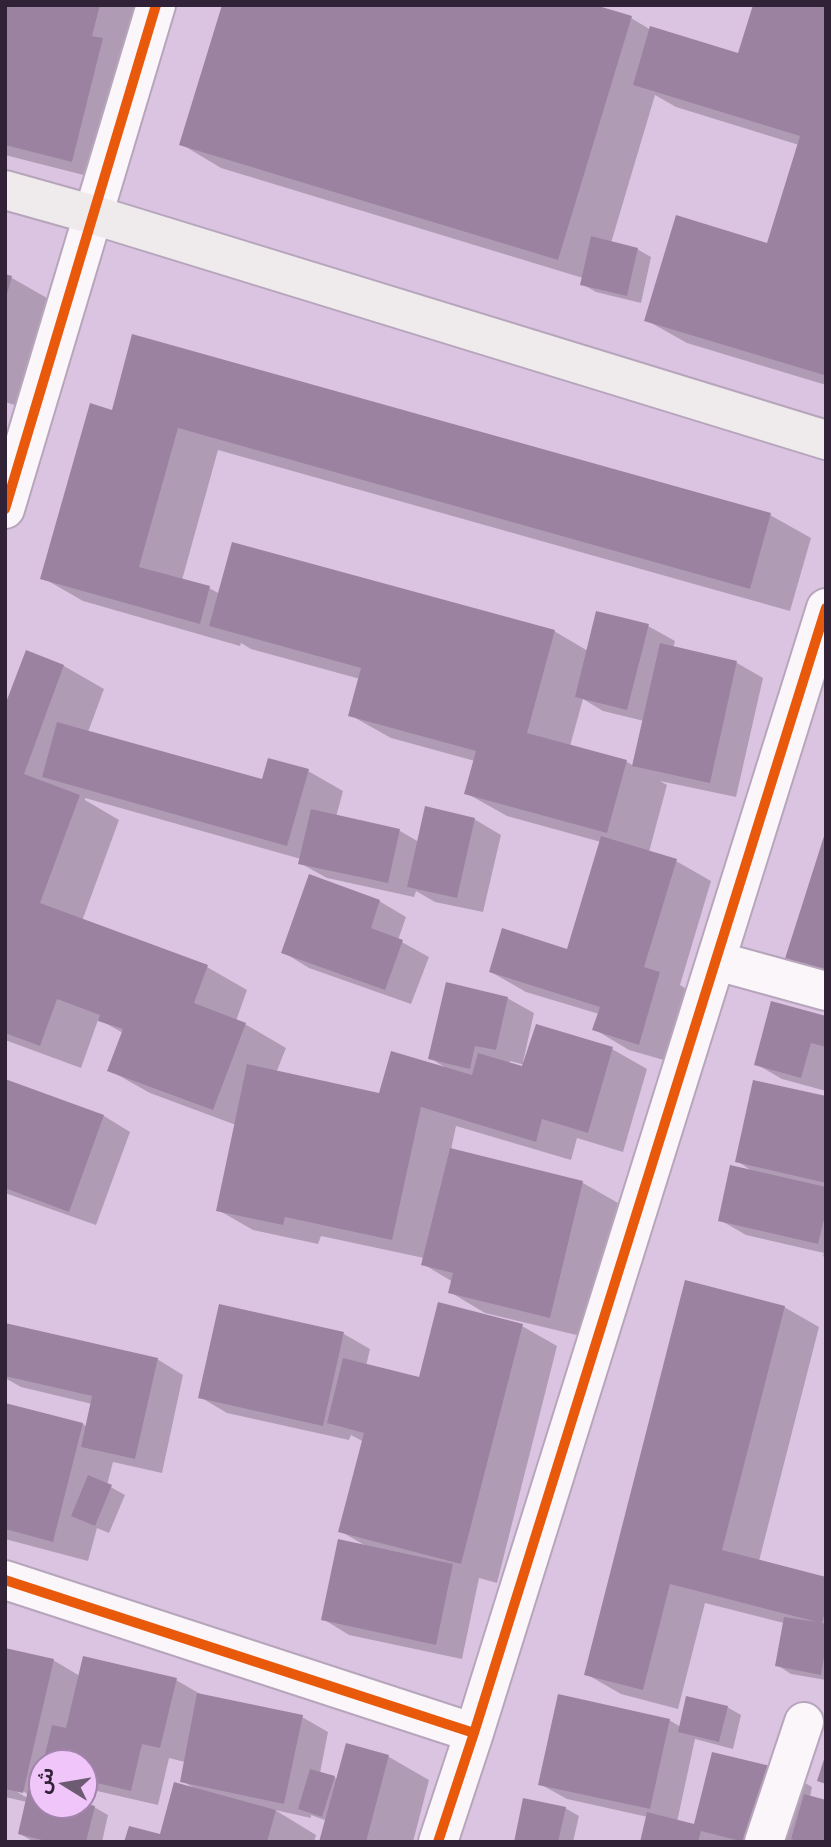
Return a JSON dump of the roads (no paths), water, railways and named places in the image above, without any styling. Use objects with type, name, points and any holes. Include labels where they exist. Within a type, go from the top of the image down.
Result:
[{"type":"main road","points":[[5,190],[826,440]]},
{"type":"street","points":[[5,509],[156,5]]},
{"type":"street","points":[[438,1842],[826,608]]},
{"type":"street","points":[[717,961],[826,991]]},
{"type":"street","points":[[5,1580],[474,1734]]},
{"type":"street","points":[[764,1842],[804,1722]]}]
